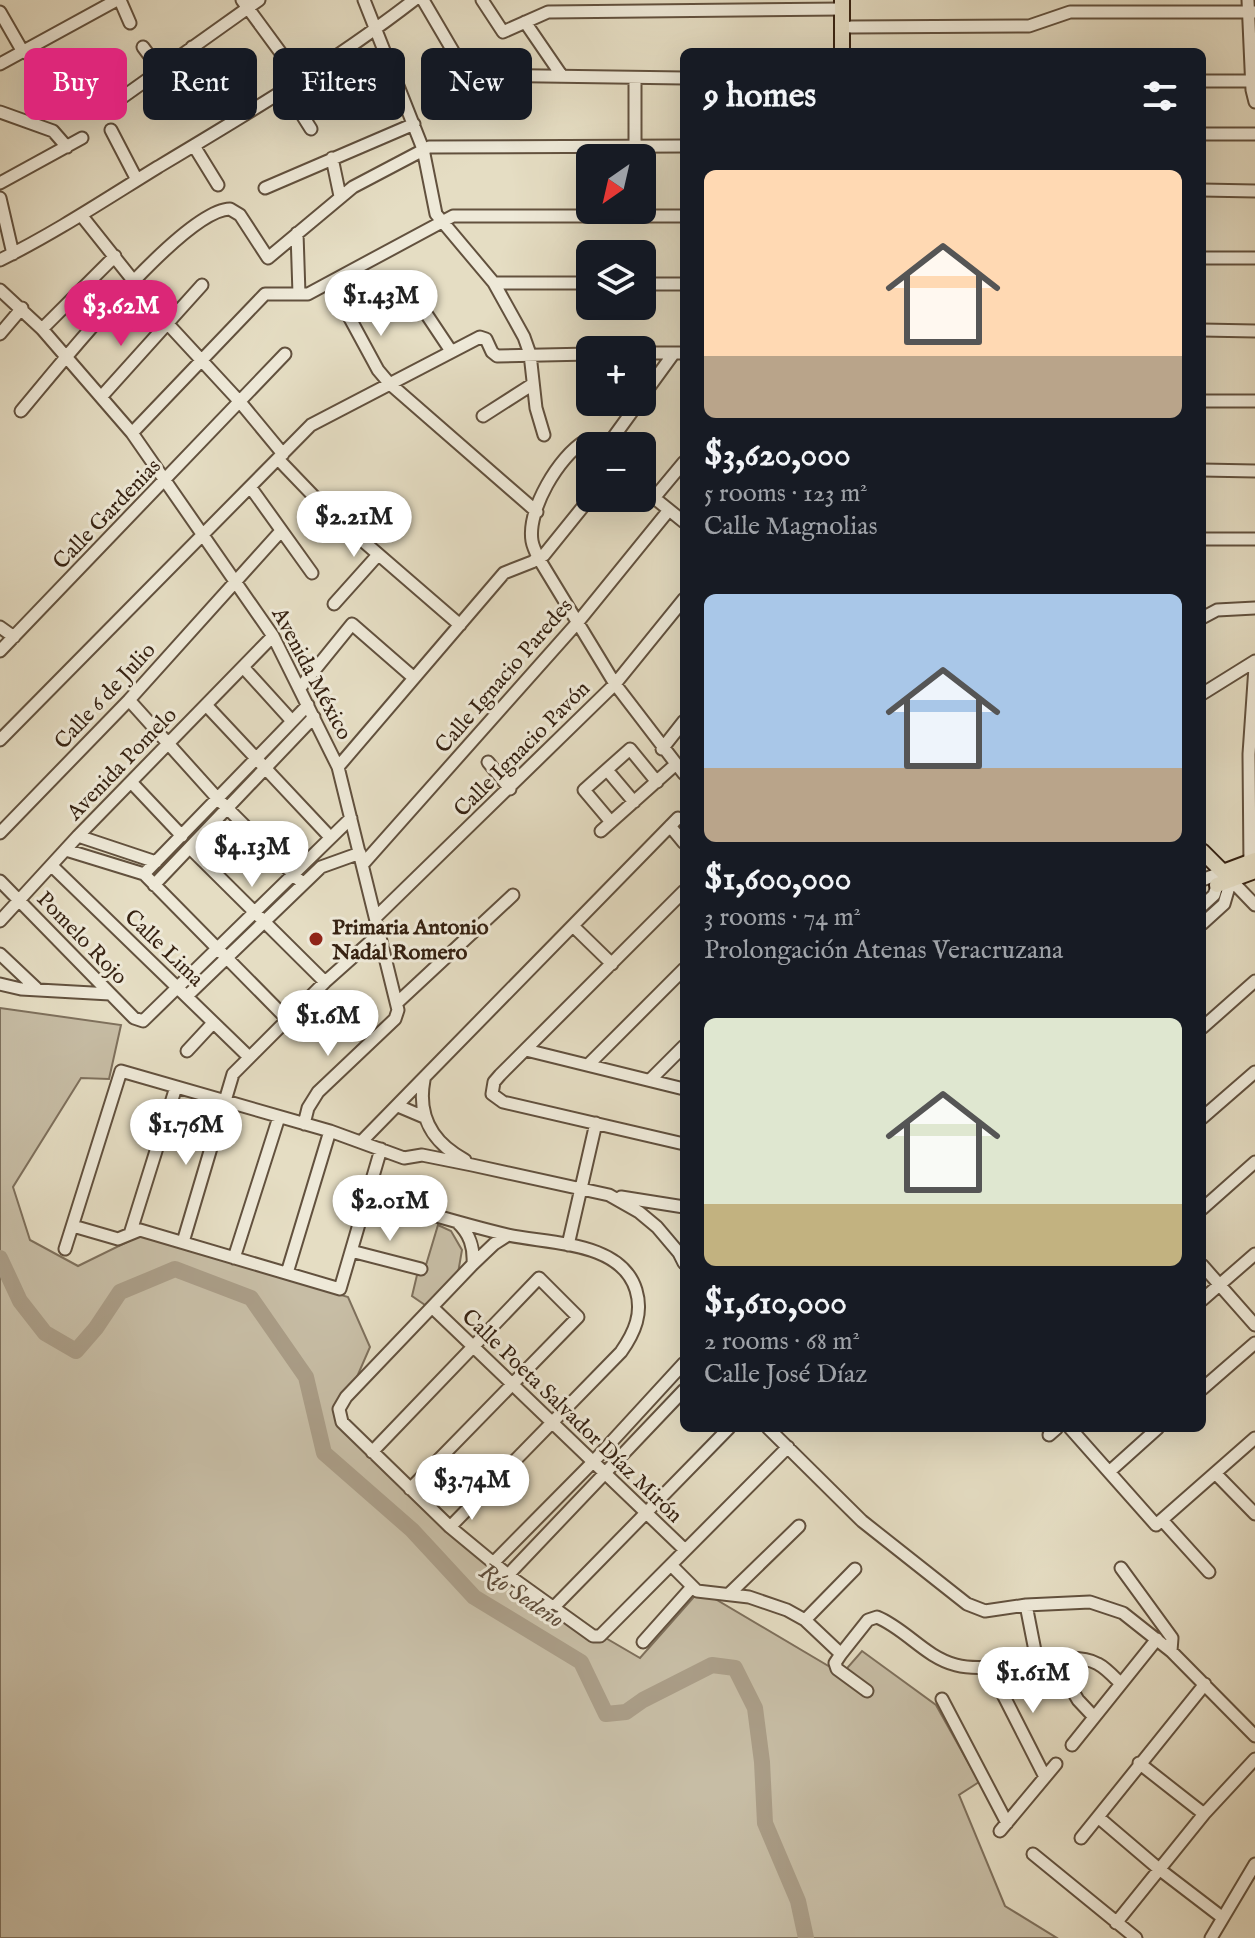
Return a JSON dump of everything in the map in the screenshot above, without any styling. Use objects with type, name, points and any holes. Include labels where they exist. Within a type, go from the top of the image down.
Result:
[{"type":"main road","points":[[845,3],[852,48]]},
{"type":"main road","points":[[842,48],[845,3]]},
{"type":"main road","points":[[1206,856],[1224,879],[1253,867]]},
{"type":"street","points":[[0,64],[119,0],[130,23]]},
{"type":"street","points":[[192,47],[245,4],[259,0]]},
{"type":"street","points":[[364,0],[423,149],[434,207],[440,221],[494,283],[524,337],[530,354],[536,408],[544,435]]},
{"type":"street","points":[[348,48],[414,0]]},
{"type":"street","points":[[423,0],[451,48]]},
{"type":"street","points":[[482,0],[503,32],[548,12],[845,3]]},
{"type":"street","points":[[245,4],[277,48]]},
{"type":"street","points":[[851,27],[1029,26],[1070,12],[1250,8],[1255,102]]},
{"type":"street","points":[[0,12],[23,52]]},
{"type":"street","points":[[525,22],[562,76]]},
{"type":"street","points":[[532,76],[680,78]]},
{"type":"street","points":[[635,78],[635,144]]},
{"type":"street","points":[[1206,81],[1253,81]]},
{"type":"street","points":[[0,260],[81,215],[273,96]]},
{"type":"street","points":[[0,112],[53,131],[67,147]]},
{"type":"street","points":[[305,120],[311,129]]},
{"type":"street","points":[[265,188],[414,124]]},
{"type":"street","points":[[111,130],[137,180]]},
{"type":"street","points":[[1206,134],[1255,134]]},
{"type":"street","points":[[0,183],[82,138]]},
{"type":"street","points":[[194,146],[218,185]]},
{"type":"street","points":[[21,411],[135,282],[184,233],[219,210],[230,209],[240,215],[268,258],[340,196],[423,149],[438,146],[576,150]]},
{"type":"street","points":[[656,149],[680,146]]},
{"type":"street","points":[[332,158],[340,196]]},
{"type":"street","points":[[1206,190],[1255,191]]},
{"type":"street","points":[[1,205],[13,254]]},
{"type":"street","points":[[132,433],[265,294],[308,294],[453,216],[576,214]]},
{"type":"street","points":[[656,214],[680,216]]},
{"type":"street","points":[[81,215],[167,323],[240,402],[320,503],[377,556],[460,625]]},
{"type":"street","points":[[297,233],[299,294]]},
{"type":"street","points":[[42,329],[115,256]]},
{"type":"street","points":[[1206,258],[1255,258]]},
{"type":"street","points":[[494,283],[576,283]]},
{"type":"street","points":[[656,284],[680,284]]},
{"type":"street","points":[[102,396],[202,285]]},
{"type":"street","points":[[407,285],[451,351]]},
{"type":"street","name":"Avenida México","points":[[0,290],[42,329],[132,433],[273,636],[338,767],[398,1008]]},
{"type":"street","points":[[0,334],[22,308]]},
{"type":"street","points":[[346,311],[378,370],[389,383],[537,512]]},
{"type":"street","points":[[1206,330],[1255,331]]},
{"type":"street","points":[[0,740],[311,425],[480,337],[486,339],[494,355],[576,354]]},
{"type":"street","points":[[656,353],[679,353]]},
{"type":"street","points":[[656,381],[679,353]]},
{"type":"street","name":"Calle Gardenias","points":[[0,651],[285,354]]},
{"type":"street","points":[[483,416],[533,384]]},
{"type":"street","points":[[1206,401],[1255,401]]},
{"type":"street","points":[[576,446],[553,474],[537,512],[531,537],[539,559],[615,684],[680,770],[657,782],[601,831]]},
{"type":"street","points":[[656,496],[680,467]]},
{"type":"street","points":[[1206,470],[1255,471]]},
{"type":"street","points":[[251,488],[312,573]]},
{"type":"street","points":[[656,500],[680,519]]},
{"type":"street","name":"Calle Ignacio Paredes","points":[[361,858],[578,622],[669,510]]},
{"type":"street","points":[[338,767],[504,573],[539,559],[578,512]]},
{"type":"street","name":"Calle 6 de Julio","points":[[0,833],[129,700],[281,531]]},
{"type":"street","points":[[1206,539],[1255,539]]},
{"type":"street","points":[[334,604],[377,556]]},
{"type":"street","name":"Calle Ignacio Pavón","points":[[376,917],[615,684],[680,604]]},
{"type":"street","points":[[1206,616],[1217,610],[1255,608]]},
{"type":"street","points":[[300,688],[352,624],[414,678]]},
{"type":"street","points":[[0,627],[14,637]]},
{"type":"street","name":"Avenida Pomelo","points":[[0,921],[78,836],[273,636]]},
{"type":"street","points":[[1206,692],[1255,664]]},
{"type":"street","points":[[1253,867],[1249,754],[1255,664]]},
{"type":"street","points":[[243,667],[292,721]]},
{"type":"street","points":[[129,700],[218,799],[303,884]]},
{"type":"street","points":[[206,705],[330,837]]},
{"type":"street","points":[[144,874],[308,705]]},
{"type":"street","points":[[154,885],[314,717]]},
{"type":"street","points":[[662,749],[680,726]]},
{"type":"street","points":[[611,822],[584,790],[630,749],[657,782]]},
{"type":"street","points":[[488,762],[510,789]]},
{"type":"street","points":[[607,770],[634,802]]},
{"type":"street","points":[[131,782],[182,836]]},
{"type":"street","points":[[182,991],[216,949],[351,818]]},
{"type":"street","points":[[362,1141],[674,822],[680,835]]},
{"type":"street","points":[[78,836],[156,862]]},
{"type":"street","points":[[190,848],[325,982]]},
{"type":"street","points":[[66,850],[144,874],[287,1019]]},
{"type":"street","points":[[182,991],[226,959],[321,867],[361,858]]},
{"type":"street","name":"Calle Lima","points":[[52,866],[249,1057]]},
{"type":"street","points":[[1206,889],[1224,879]]},
{"type":"street","points":[[1206,902],[1224,879]]},
{"type":"street","points":[[1206,920],[1224,904],[1224,879]]},
{"type":"street","points":[[1206,880],[1224,879],[1255,905]]},
{"type":"street","name":"Pomelo Rojo","points":[[0,881],[138,1021],[146,1019],[182,991]]},
{"type":"street","points":[[304,1124],[308,1108],[318,1092],[513,895]]},
{"type":"street","points":[[680,895],[494,1082],[492,1094],[496,1099],[680,1143]]},
{"type":"street","points":[[573,926],[612,964]]},
{"type":"street","points":[[183,1242],[233,1074],[325,982],[380,933]]},
{"type":"street","points":[[0,954],[36,988]]},
{"type":"street","points":[[588,1065],[680,973]]},
{"type":"street","points":[[1206,1024],[1255,981]]},
{"type":"street","points":[[0,984],[21,989],[110,994]]},
{"type":"street","points":[[187,1051],[213,1023]]},
{"type":"street","points":[[526,1050],[680,1088]]},
{"type":"street","points":[[650,1080],[680,1050]]},
{"type":"street","points":[[65,1249],[121,1071],[330,1131],[404,1158],[422,1155],[609,1195],[680,1206]]},
{"type":"street","points":[[1206,1115],[1255,1072]]},
{"type":"street","points":[[424,1080],[421,1102],[433,1136],[472,1165]]},
{"type":"street","points":[[130,1234],[176,1087]]},
{"type":"street","points":[[398,1106],[424,1117]]},
{"type":"street","points":[[234,1258],[279,1117]]},
{"type":"street","points":[[568,1245],[596,1123]]},
{"type":"street","points":[[287,1273],[330,1131]]},
{"type":"street","points":[[422,1155],[433,1136]]},
{"type":"street","points":[[73,1226],[118,1239],[140,1230],[340,1289],[381,1149]]},
{"type":"street","points":[[1206,1205],[1255,1162]]},
{"type":"street","points":[[609,1195],[639,1212],[680,1252]]},
{"type":"street","points":[[367,1196],[508,1235],[603,1254],[617,1262],[634,1283],[639,1299],[635,1328],[621,1352],[450,1527]]},
{"type":"street","points":[[455,1221],[468,1235],[474,1254],[473,1264]]},
{"type":"street","points":[[508,1235],[473,1264],[346,1397],[339,1409],[342,1422],[372,1452],[450,1527],[508,1575],[597,1637],[788,1447]]},
{"type":"street","points":[[351,1251],[421,1269]]},
{"type":"street","points":[[1206,1296],[1255,1254]]},
{"type":"street","points":[[1206,1270],[1255,1325]]},
{"type":"street","points":[[372,1452],[539,1278],[578,1317],[410,1489]]},
{"type":"street","name":"Calle Poeta Salvador Díaz Mirón","points":[[433,1308],[685,1550]]},
{"type":"street","points":[[1206,1386],[1255,1343]]},
{"type":"street","points":[[493,1563],[593,1462],[680,1367]]},
{"type":"street","points":[[508,1575],[680,1394]]},
{"type":"street","points":[[553,1608],[725,1432]]},
{"type":"street","points":[[772,1432],[870,1528],[967,1604],[985,1611],[1026,1605],[1090,1602],[1107,1606],[1136,1621],[1254,1731]]},
{"type":"street","points":[[1074,1432],[1209,1572]]},
{"type":"street","points":[[1109,1472],[1154,1432]]},
{"type":"street","points":[[1159,1522],[1255,1438]]},
{"type":"street","points":[[1215,1473],[1255,1514]]},
{"type":"street","points":[[729,1594],[799,1526]]},
{"type":"street","points":[[671,1565],[692,1587],[704,1592],[729,1594],[776,1605],[805,1620],[841,1654]]},
{"type":"street","points":[[1121,1568],[1172,1638],[1171,1651]]},
{"type":"street","points":[[805,1620],[855,1569]]},
{"type":"street","points":[[643,1642],[692,1587]]},
{"type":"street","points":[[1026,1605],[1037,1661]]},
{"type":"street","points":[[867,1691],[837,1669],[835,1663],[868,1620],[877,1617],[954,1665],[990,1669],[1054,1659],[1096,1662],[1121,1684]]},
{"type":"street","points":[[1072,1745],[1157,1639]]},
{"type":"street","points":[[1054,1659],[1078,1700],[1094,1717]]},
{"type":"street","points":[[990,1669],[1045,1777]]},
{"type":"street","points":[[1081,1838],[1205,1684]]},
{"type":"street","points":[[942,1699],[1004,1827],[1056,1764]]},
{"type":"street","points":[[1116,1923],[1204,1814],[1255,1759]]},
{"type":"street","points":[[1139,1763],[1204,1814]]},
{"type":"street","points":[[1098,1817],[1223,1918]]},
{"type":"street","points":[[1033,1854],[1136,1938]]},
{"type":"street","points":[[1211,1938],[1255,1864]]},
{"type":"shaded area","points":[[0,1008],[121,1025],[109,1079],[81,1078],[13,1187],[30,1240],[78,1266],[141,1235],[163,1241],[213,1246],[251,1268],[348,1297],[370,1347],[337,1413],[515,1585],[640,1658],[700,1590],[842,1674],[862,1651],[936,1705],[979,1782],[959,1795],[1005,1906],[1057,1938],[0,1938]]},
{"type":"shaded area","points":[[438,1225],[451,1231],[462,1250],[458,1273],[425,1305],[412,1296],[417,1275],[423,1275]]},
{"type":"waterway","name":"Río Sedeño","points":[[0,1258],[20,1301],[45,1333],[76,1351],[120,1292],[175,1269],[251,1298],[306,1377],[324,1453],[412,1530],[474,1597],[581,1662],[606,1714],[626,1712],[712,1665],[735,1668],[755,1708],[765,1823],[798,1901],[806,1938]]},
{"type":"place","name":"Primaria Antonio Nadal Romero","points":[[316,939]]}]
